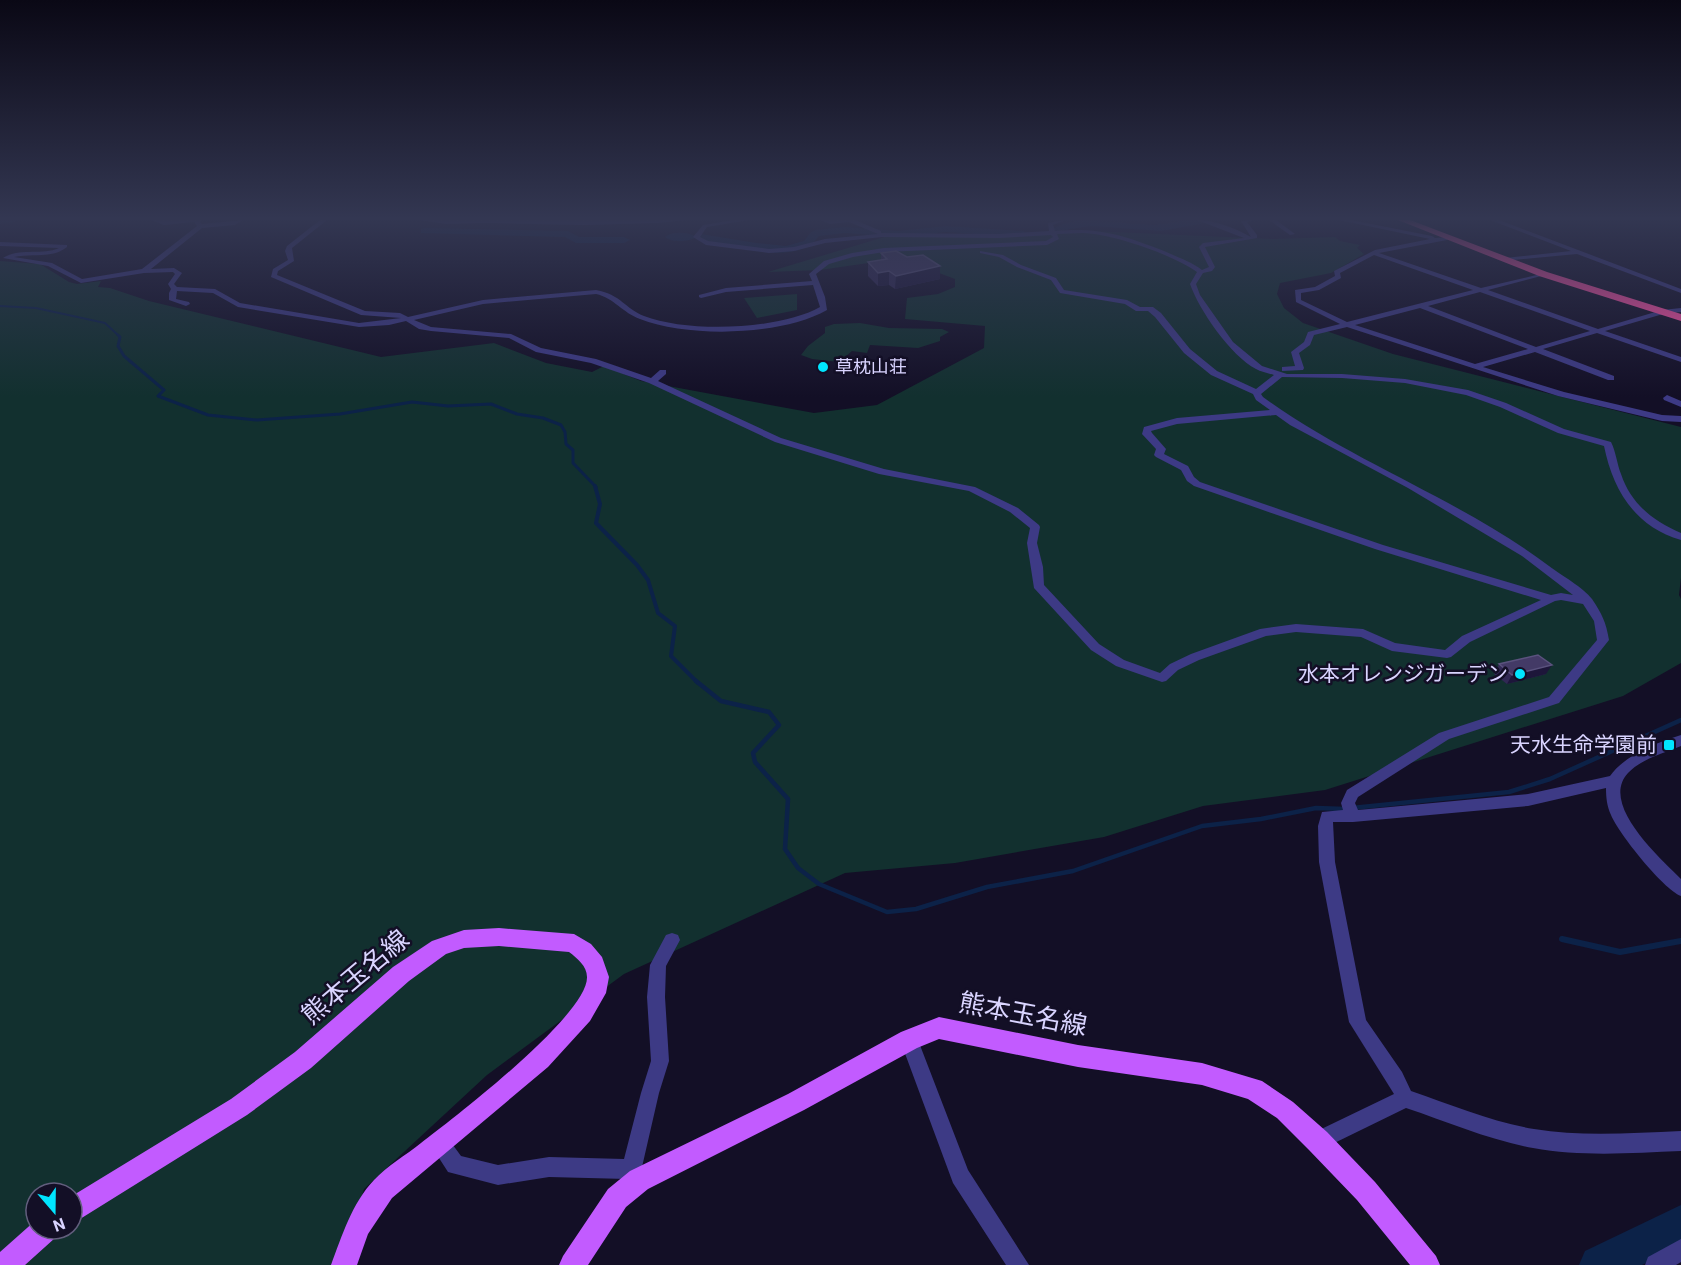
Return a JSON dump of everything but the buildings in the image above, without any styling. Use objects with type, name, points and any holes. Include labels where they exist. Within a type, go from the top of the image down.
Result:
[{"type":"highway","points":[[1559,279],[1681,318]]},
{"type":"main road","name":"熊本玉名線","points":[[84,1203],[239,1107],[303,1060],[401,974],[440,947],[464,939],[499,938],[574,944],[584,951],[595,964],[598,977],[595,993],[582,1014],[540,1059],[383,1190],[358,1227],[344,1265]]},
{"type":"main road","name":"熊本玉名線","points":[[572,1265],[591,1234],[635,1174],[796,1102],[909,1040],[939,1028],[1078,1056],[1202,1074],[1254,1089],[1285,1110],[1318,1141],[1366,1191],[1427,1265]]},
{"type":"main road","points":[[5,1265],[32,1241]]},
{"type":"street","points":[[77,279],[81,281],[92,279]]},
{"type":"street","points":[[175,279],[171,284],[175,289],[215,291],[238,305],[358,325],[409,319],[483,302],[596,292],[614,295],[634,314],[660,322],[731,328],[770,326],[806,319],[824,308],[822,297],[813,279]]},
{"type":"street","points":[[280,279],[364,313],[393,314],[431,329],[511,336],[540,350],[593,361],[652,381],[778,440],[882,472],[972,489],[1014,510],[1035,527],[1032,543],[1038,586],[1095,647],[1120,663],[1162,678],[1174,667],[1195,657],[1264,632],[1296,628],[1363,633],[1392,647],[1447,654],[1466,639],[1551,598],[1561,596],[1588,602]]},
{"type":"street","points":[[1054,279],[1062,292],[1068,294],[1127,302],[1139,309],[1150,309],[1158,315],[1187,351],[1214,373],[1243,384],[1278,412],[1526,554],[1578,592],[1588,602],[1600,621],[1603,640],[1554,700],[1444,736],[1352,794],[1350,810]]},
{"type":"street","points":[[1196,279],[1192,284],[1194,289],[1237,352],[1259,368],[1279,375],[1378,378],[1468,393],[1503,405],[1561,431],[1604,442],[1608,444],[1623,494],[1651,521],[1681,537]]},
{"type":"street","points":[[1335,279],[1317,289],[1297,291],[1298,301],[1345,324],[1561,394],[1662,418],[1681,419]]},
{"type":"street","points":[[1449,279],[1681,360]]},
{"type":"street","points":[[1237,352],[1270,366],[1298,369],[1300,366],[1295,352],[1307,343],[1311,334],[1523,279]]},
{"type":"street","points":[[1649,279],[1681,291]]},
{"type":"street","points":[[701,296],[726,290],[814,283]]},
{"type":"street","points":[[175,289],[172,293],[173,300],[186,304]]},
{"type":"street","points":[[1419,305],[1611,378]]},
{"type":"street","points":[[1475,367],[1662,312],[1681,309]]},
{"type":"street","points":[[652,381],[663,372]]},
{"type":"street","points":[[1257,393],[1279,375]]},
{"type":"street","points":[[1667,399],[1681,404]]},
{"type":"street","points":[[1278,412],[1177,421],[1148,429],[1147,434],[1161,448],[1159,455],[1185,468],[1190,479],[1197,484],[1379,547],[1551,598]]},
{"type":"street","points":[[1681,740],[1623,770],[1614,781],[1612,800],[1622,823],[1647,854],[1681,889]]},
{"type":"street","points":[[1405,1098],[1400,1083],[1367,1040],[1358,1022],[1328,862],[1327,816],[1350,810],[1528,800],[1583,786],[1614,781]]},
{"type":"street","points":[[440,1144],[455,1165],[498,1175],[549,1167],[635,1174],[650,1093],[660,1061],[656,997],[658,965],[672,940]]},
{"type":"street","points":[[909,1040],[960,1176],[1018,1265]]},
{"type":"street","points":[[1318,1141],[1405,1098],[1514,1135],[1541,1140],[1610,1144],[1681,1141]]},
{"type":"street","points":[[1656,1265],[1681,1250]]},
{"type":"green space","points":[[0,279],[64,279],[77,284],[101,281],[98,287],[110,288],[149,301],[381,357],[494,343],[546,363],[592,372],[604,366],[641,381],[814,413],[877,405],[984,348],[985,326],[905,319],[907,298],[938,294],[955,287],[955,279],[1300,279],[1280,283],[1277,294],[1284,308],[1303,323],[1393,354],[1681,427],[1679,595],[1681,599],[1681,663],[1623,696],[1325,790],[1203,806],[1104,837],[955,863],[845,873],[624,974],[487,1075],[364,1189],[342,1265],[0,1265]]},
{"type":"green space","points":[[797,294],[797,310],[757,318],[744,298]]},
{"type":"green space","points":[[860,323],[889,328],[942,329],[949,332],[940,337],[940,341],[918,348],[870,345],[867,353],[852,351],[839,362],[812,359],[801,355],[808,346],[825,333],[825,327],[834,324]]},
{"type":"waterway","points":[[0,306],[36,308],[105,323],[120,337]]},
{"type":"waterway","points":[[120,337],[118,346],[124,356],[164,390],[158,396],[208,415],[257,420],[340,414],[412,402],[448,406],[491,404],[517,414],[543,418],[561,425],[565,432],[566,444],[573,450],[573,463],[596,487]]},
{"type":"waterway","points":[[595,486],[600,504],[596,523],[637,565],[648,580],[658,613],[675,626],[671,656],[696,681]]},
{"type":"waterway","points":[[696,681],[721,701],[769,712],[779,725],[753,753],[755,762],[788,799],[785,849],[798,868],[819,884],[887,912],[916,909],[987,887],[1073,871],[1202,826],[1261,819],[1316,808],[1345,809]]},
{"type":"waterway","points":[[1352,808],[1509,792],[1550,779],[1681,720]]},
{"type":"waterway","points":[[1562,939],[1620,952],[1681,941]]},
{"type":"waterway","points":[[1599,1265],[1681,1225]]},
{"type":"place","name":"草枕山荘","points":[[823,367]]},
{"type":"place","name":"水本オレンジガーデン","points":[[1520,674]]},
{"type":"place","name":"天水生命学園前","points":[[1669,745]]}]
